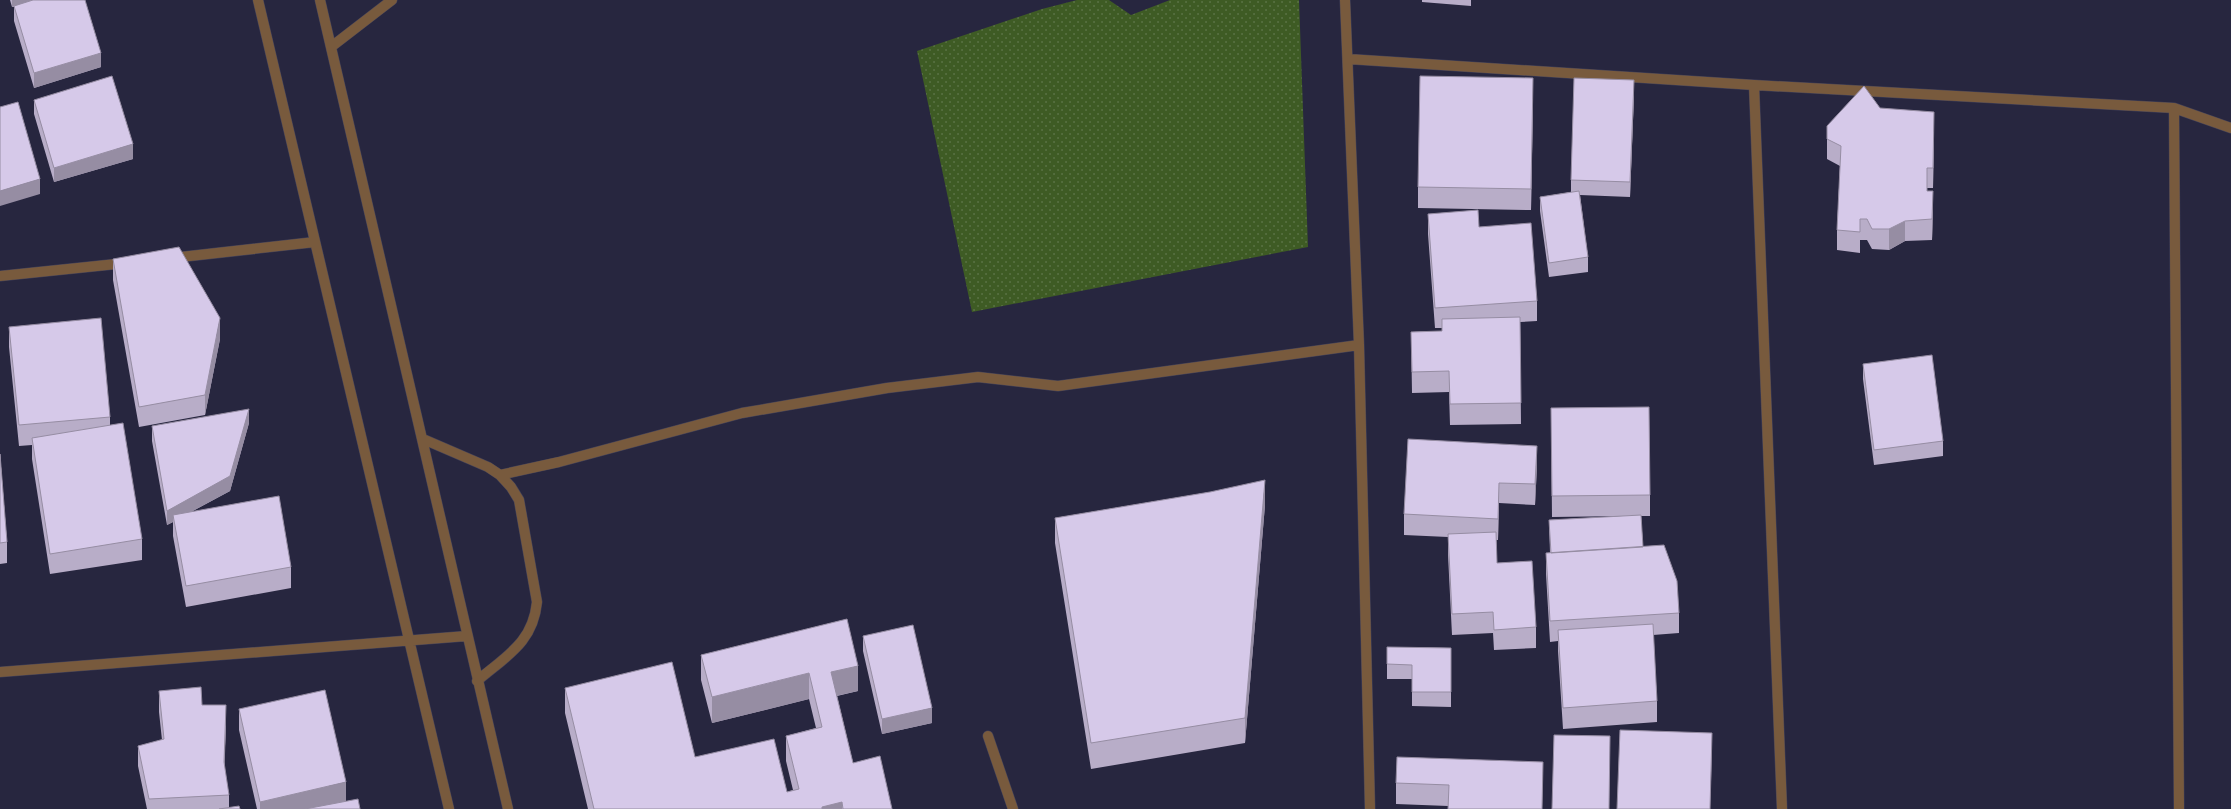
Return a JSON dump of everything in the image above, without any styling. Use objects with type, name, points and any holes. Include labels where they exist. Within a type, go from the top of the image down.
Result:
[{"type":"street","points":[[258,0],[449,809]]},
{"type":"street","points":[[320,0],[423,439],[466,636],[508,809]]},
{"type":"street","points":[[331,48],[392,0]]},
{"type":"street","points":[[1345,0],[1359,345],[1370,809]]},
{"type":"street","points":[[1348,59],[1754,86],[2174,108],[2231,128]]},
{"type":"street","points":[[1754,86],[1782,809]]},
{"type":"street","points":[[2174,108],[2179,809]]},
{"type":"street","points":[[158,259],[315,242]]},
{"type":"street","points":[[0,276],[134,262]]},
{"type":"street","points":[[500,474],[559,462],[742,413],[886,388],[978,377],[1058,386],[1359,345]]},
{"type":"street","points":[[423,439],[500,474],[519,500],[537,602],[536,616],[531,630],[522,642],[477,681]]},
{"type":"street","points":[[0,672],[466,636]]},
{"type":"street","points":[[988,736],[1014,809]]},
{"type":"green space","points":[[1077,0],[1109,0],[1131,15],[1170,0],[1299,0],[1308,247],[972,312],[917,51],[1042,9]]},
{"type":"building","points":[[33,0],[85,0],[101,53],[34,73],[14,6]]},
{"type":"building","points":[[112,76],[133,144],[54,168],[34,100]]},
{"type":"building","points":[[1420,76],[1533,78],[1531,189],[1418,187]]},
{"type":"building","points":[[1574,78],[1634,80],[1630,182],[1571,180]]},
{"type":"building","points":[[1864,86],[1880,108],[1934,112],[1933,168],[1927,168],[1927,191],[1933,191],[1932,219],[1905,221],[1889,229],[1872,229],[1867,219],[1860,219],[1860,232],[1837,230],[1841,146],[1827,139],[1827,126]]},
{"type":"building","points":[[18,102],[40,179],[0,191],[0,107]]},
{"type":"building","points":[[1579,191],[1588,257],[1549,263],[1540,197]]},
{"type":"building","points":[[1478,210],[1479,227],[1531,223],[1537,301],[1435,308],[1428,214]]},
{"type":"building","points":[[179,247],[220,318],[205,395],[139,407],[113,259]]},
{"type":"building","points":[[1520,317],[1521,403],[1450,404],[1449,371],[1412,372],[1411,332],[1442,331],[1442,319]]},
{"type":"building","points":[[101,318],[110,417],[19,425],[9,327]]},
{"type":"building","points":[[1932,355],[1943,441],[1874,450],[1863,364]]},
{"type":"building","points":[[1649,407],[1650,495],[1552,496],[1551,408]]},
{"type":"building","points":[[249,409],[230,476],[167,511],[152,426]]},
{"type":"building","points":[[123,423],[142,539],[50,554],[32,438]]},
{"type":"building","points":[[1408,439],[1537,446],[1535,484],[1499,483],[1498,519],[1404,514]]},
{"type":"building","points":[[0,454],[7,542],[0,543]]},
{"type":"building","points":[[1265,480],[1245,718],[1091,743],[1055,518],[1210,492]]},
{"type":"building","points":[[279,496],[291,567],[186,586],[173,515]]},
{"type":"building","points":[[1641,515],[1643,547],[1551,553],[1549,520]]},
{"type":"building","points":[[1496,532],[1497,563],[1532,561],[1536,627],[1494,630],[1493,612],[1452,614],[1448,534]]},
{"type":"building","points":[[1664,545],[1677,581],[1679,613],[1550,621],[1546,553]]},
{"type":"building","points":[[847,619],[858,666],[831,672],[853,763],[880,756],[892,809],[843,809],[842,802],[822,807],[822,809],[594,809],[565,688],[672,662],[695,757],[774,739],[787,792],[799,789],[786,736],[822,727],[809,673],[712,697],[701,655]]},
{"type":"building","points":[[1653,624],[1657,701],[1563,708],[1558,630]]},
{"type":"building","points":[[913,625],[932,708],[882,719],[863,636]]},
{"type":"building","points":[[1387,647],[1451,648],[1451,692],[1412,692],[1412,665],[1387,664]]},
{"type":"building","points":[[201,687],[202,705],[226,705],[224,762],[229,795],[149,799],[138,746],[164,739],[159,691]]},
{"type":"building","points":[[325,690],[346,782],[260,802],[239,709]]},
{"type":"building","points":[[1620,730],[1712,733],[1710,809],[1617,809]]},
{"type":"building","points":[[1554,735],[1610,736],[1609,809],[1552,809]]},
{"type":"building","points":[[1397,757],[1543,762],[1542,809],[1448,809],[1449,785],[1396,783]]},
{"type":"building","points":[[358,799],[360,809],[305,809]]},
{"type":"building","points":[[239,806],[240,809],[219,809]]}]
